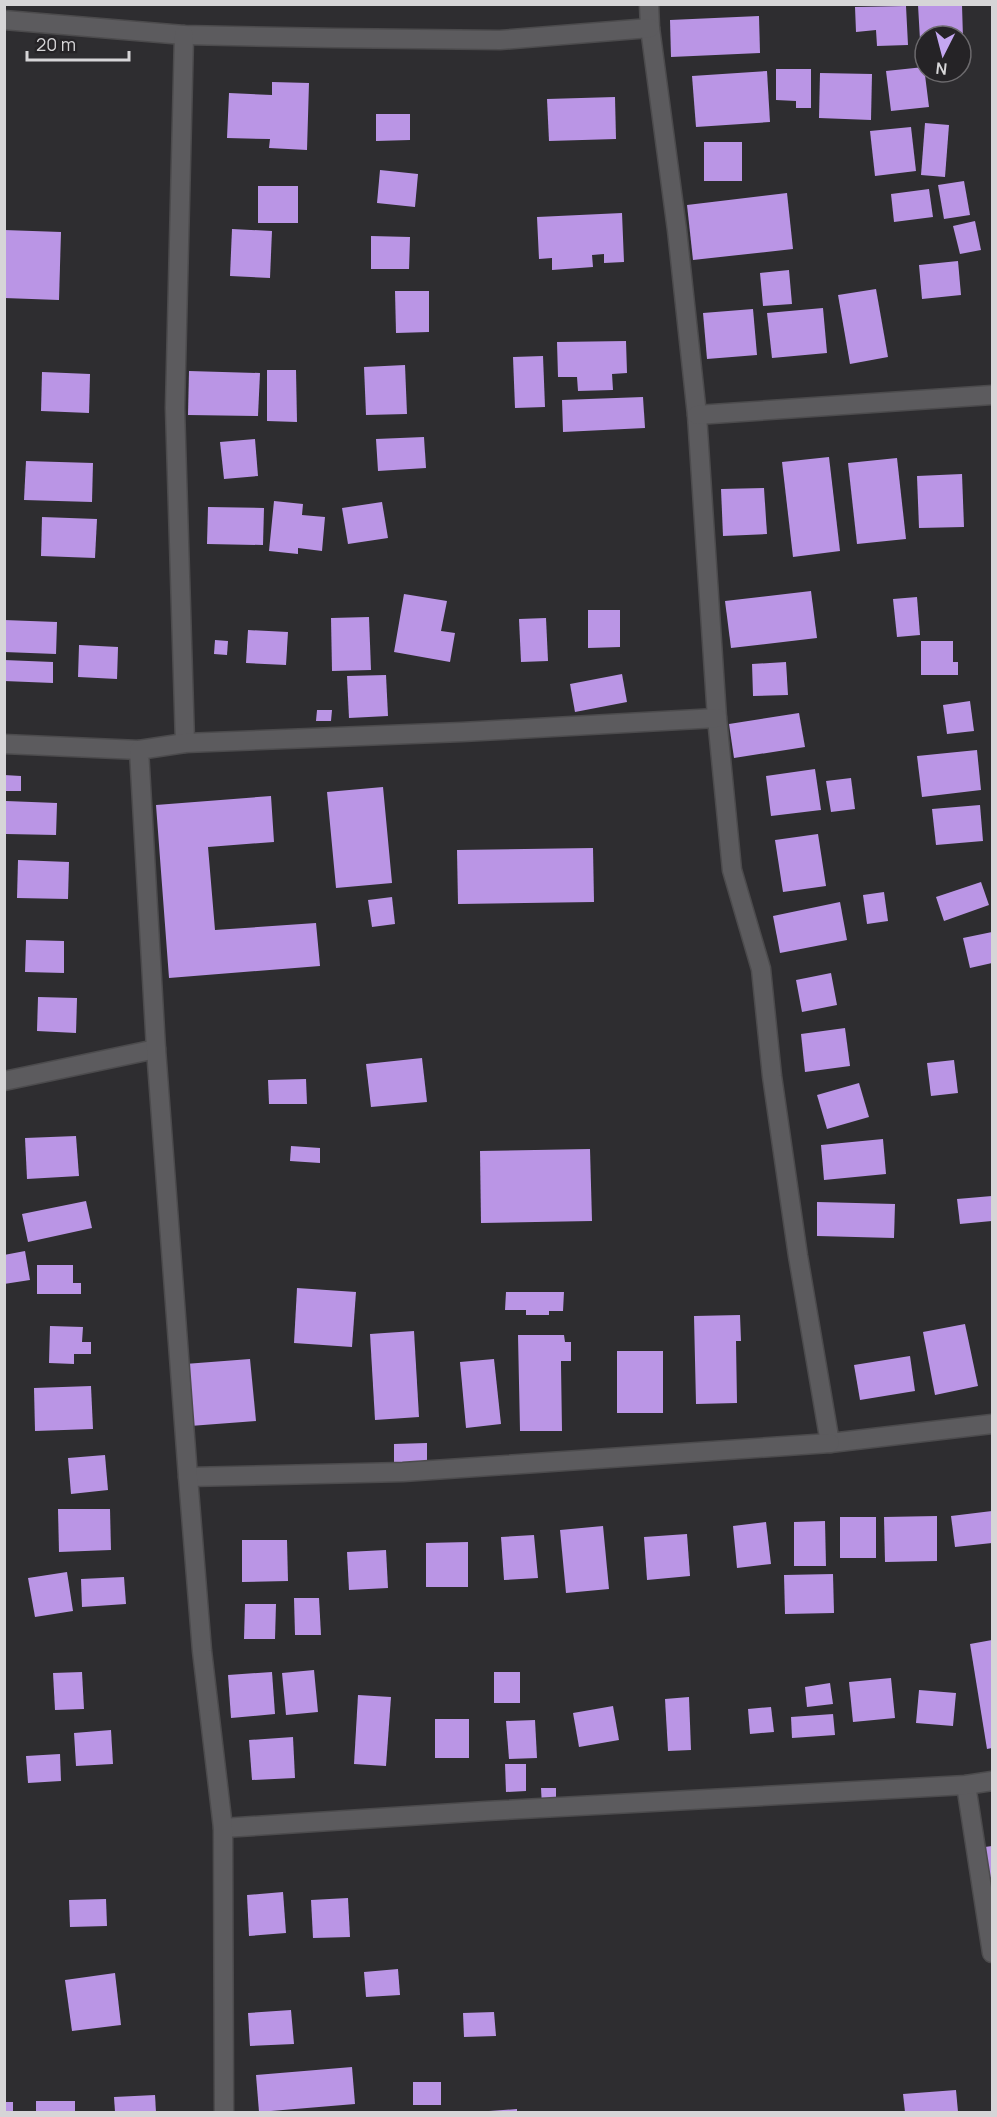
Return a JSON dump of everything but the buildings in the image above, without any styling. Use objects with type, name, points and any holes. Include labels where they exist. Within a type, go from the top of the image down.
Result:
[{"type":"street","points":[[650,4],[650,28],[677,230],[697,415],[717,718],[732,870],[761,969],[772,1076],[798,1256],[830,1443]]},
{"type":"street","points":[[4,20],[184,34],[333,38],[500,39],[650,28]]},
{"type":"street","points":[[184,34],[175,408],[185,743]]},
{"type":"street","points":[[697,415],[993,395]]},
{"type":"street","points":[[4,744],[139,750],[185,743],[462,732],[717,718]]},
{"type":"street","points":[[139,750],[156,1049],[188,1477],[202,1651],[223,1828],[225,2112]]},
{"type":"street","points":[[4,1081],[156,1049]]},
{"type":"street","points":[[188,1477],[403,1472],[830,1443],[993,1424]]},
{"type":"street","points":[[223,1828],[603,1804],[966,1785],[993,1781]]},
{"type":"street","points":[[966,1785],[993,1953]]}]
